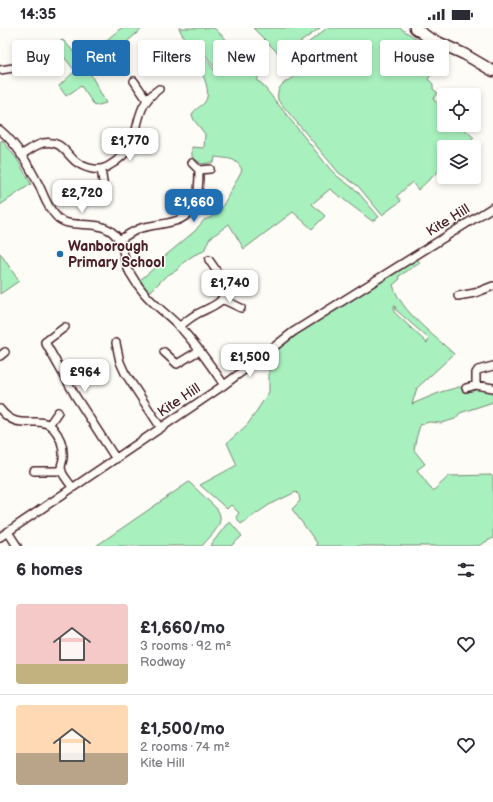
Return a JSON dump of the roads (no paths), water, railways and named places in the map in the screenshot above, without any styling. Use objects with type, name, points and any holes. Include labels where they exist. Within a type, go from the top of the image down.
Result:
[{"type":"street","points":[[415,28],[429,38],[464,54],[493,71]]},
{"type":"street","points":[[0,70],[12,68]]},
{"type":"street","points":[[134,81],[147,100]]},
{"type":"street","points":[[21,155],[41,144],[54,143],[61,146],[76,162],[82,165],[91,169],[104,168],[125,154],[131,145],[140,114],[147,100],[159,89]]},
{"type":"street","points":[[0,130],[11,140],[49,206],[60,220],[68,223],[102,226],[114,233],[120,240],[128,269],[142,291],[179,326],[200,350],[224,385]]},
{"type":"street","points":[[120,240],[142,228],[176,221],[187,216],[194,205],[197,196],[199,170],[192,163]]},
{"type":"street","points":[[103,182],[104,168]]},
{"type":"street","points":[[199,170],[210,169]]},
{"type":"street","name":"Kite Hill","points":[[0,537],[224,385],[292,332],[493,207]]},
{"type":"street","points":[[179,326],[191,317],[222,299],[223,282],[217,270],[209,260]]},
{"type":"street","points":[[458,296],[475,293],[493,286]]},
{"type":"street","points":[[222,299],[241,308]]},
{"type":"street","points":[[65,327],[44,342],[76,397],[116,459]]},
{"type":"street","points":[[116,343],[124,373],[162,428]]},
{"type":"street","points":[[164,352],[177,364],[200,350]]},
{"type":"street","points":[[476,385],[476,373],[478,370],[493,366]]},
{"type":"street","points":[[466,388],[476,385],[493,388]]},
{"type":"street","points":[[0,409],[9,419],[16,422],[39,422],[49,425],[58,434],[62,444],[63,453],[62,471],[72,488]]},
{"type":"street","points":[[49,425],[58,412]]},
{"type":"street","points":[[34,471],[62,471]]},
{"type":"street","points":[[8,532],[17,546]]},
{"type":"place","name":"Wanborough Primary School","points":[[60,254]]}]
